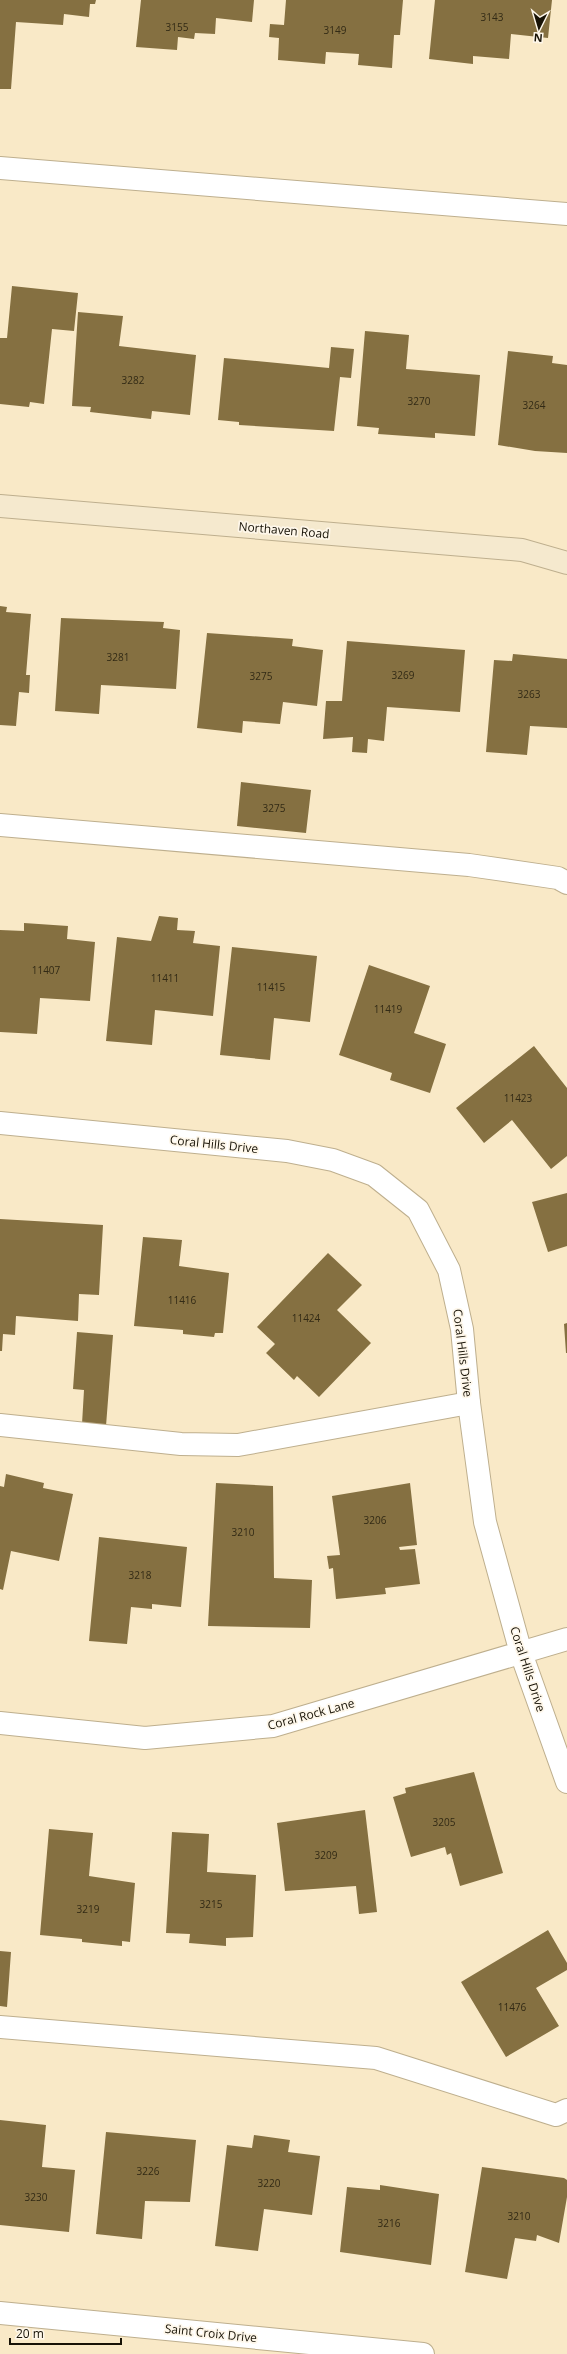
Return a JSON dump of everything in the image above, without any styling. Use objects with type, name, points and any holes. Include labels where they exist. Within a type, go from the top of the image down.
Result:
[{"type":"street","points":[[0,168],[567,214]]},
{"type":"street","name":"Northaven Road","points":[[0,506],[522,550],[567,563]]},
{"type":"street","points":[[0,825],[469,865],[558,878],[567,883]]},
{"type":"street","name":"Coral Hills Drive","points":[[0,1123],[287,1151],[333,1160],[374,1175],[418,1210],[449,1270],[462,1330],[469,1403],[486,1522],[522,1653],[567,1782]]},
{"type":"street","points":[[0,1425],[181,1444],[238,1445],[469,1403]]},
{"type":"street","name":"Coral Rock Lane","points":[[0,1723],[145,1738],[273,1726],[567,1639]]},
{"type":"street","points":[[0,2027],[376,2058],[556,2115],[567,2110]]},
{"type":"street","name":"Saint Croix Drive","points":[[0,2313],[423,2354]]},
{"type":"building","points":[[0,0],[96,0],[95,4],[90,4],[89,17],[64,14],[63,25],[16,22],[11,89],[0,89]]},
{"type":"building","points":[[141,0],[254,0],[252,22],[216,18],[215,34],[195,33],[194,39],[178,37],[177,50],[136,47]]},
{"type":"building","points":[[286,0],[403,0],[400,35],[394,35],[392,68],[358,65],[359,54],[326,52],[325,64],[278,60],[279,38],[269,37],[270,24],[284,25]]},
{"type":"building","points":[[435,0],[552,0],[548,38],[511,34],[509,59],[473,56],[473,64],[429,59]]},
{"type":"building","points":[[12,286],[78,293],[74,331],[52,329],[44,404],[30,402],[29,407],[0,404],[0,338],[7,338]]},
{"type":"building","points":[[78,312],[123,316],[119,346],[196,355],[190,415],[152,411],[151,419],[90,412],[91,407],[72,406]]},
{"type":"building","points":[[365,331],[409,335],[406,369],[480,375],[475,436],[435,433],[435,438],[378,434],[379,428],[357,426]]},
{"type":"building","points":[[331,347],[354,349],[351,378],[340,377],[334,431],[239,425],[239,422],[218,420],[224,358],[329,368]]},
{"type":"building","points":[[508,351],[553,356],[552,363],[567,365],[567,453],[535,451],[498,445]]},
{"type":"building","points":[[0,606],[7,607],[6,612],[31,614],[26,675],[30,675],[29,693],[19,692],[16,726],[0,725]]},
{"type":"building","points":[[61,618],[164,622],[163,628],[180,630],[176,689],[101,685],[99,714],[55,711]]},
{"type":"building","points":[[207,633],[293,639],[292,646],[323,650],[317,706],[283,702],[280,724],[243,721],[242,733],[197,728]]},
{"type":"building","points":[[347,641],[465,650],[460,712],[387,707],[384,741],[368,739],[367,753],[352,752],[353,737],[323,739],[326,701],[342,701]]},
{"type":"building","points":[[513,654],[567,659],[567,728],[530,726],[527,755],[486,752],[494,660],[512,661]]},
{"type":"building","points":[[241,782],[311,790],[306,833],[237,826]]},
{"type":"building","points":[[159,916],[178,918],[177,930],[195,931],[193,943],[220,946],[213,1016],[155,1010],[152,1045],[106,1041],[117,937],[151,941]]},
{"type":"building","points":[[24,923],[68,926],[67,939],[95,942],[90,1001],[40,998],[37,1034],[0,1032],[0,930],[24,931]]},
{"type":"building","points":[[232,947],[317,956],[310,1022],[274,1018],[270,1060],[220,1055]]},
{"type":"building","points":[[369,965],[430,986],[414,1033],[446,1044],[430,1093],[390,1080],[392,1073],[339,1055]]},
{"type":"building","points":[[534,1046],[567,1088],[567,1156],[551,1169],[512,1120],[484,1143],[456,1108]]},
{"type":"building","points":[[567,1193],[567,1246],[548,1252],[532,1202]]},
{"type":"building","points":[[0,1219],[103,1225],[99,1295],[79,1294],[78,1321],[16,1316],[15,1335],[3,1334],[2,1351],[0,1351]]},
{"type":"building","points":[[143,1237],[182,1240],[179,1266],[229,1273],[223,1333],[215,1333],[214,1337],[183,1334],[183,1330],[134,1326]]},
{"type":"building","points":[[328,1253],[362,1285],[337,1310],[371,1343],[319,1397],[297,1376],[294,1380],[266,1353],[275,1344],[257,1327]]},
{"type":"building","points":[[567,1323],[567,1353],[566,1353],[564,1324]]},
{"type":"building","points":[[77,1332],[113,1335],[106,1426],[82,1424],[84,1390],[73,1389]]},
{"type":"building","points":[[6,1474],[44,1483],[43,1488],[73,1494],[59,1561],[11,1551],[3,1590],[0,1589],[0,1486],[4,1487]]},
{"type":"building","points":[[216,1483],[273,1486],[274,1578],[312,1580],[310,1628],[208,1626]]},
{"type":"building","points":[[410,1483],[417,1545],[399,1547],[400,1550],[415,1549],[420,1584],[385,1588],[386,1594],[336,1599],[333,1568],[329,1569],[327,1556],[340,1555],[332,1496]]},
{"type":"building","points":[[99,1537],[187,1547],[181,1607],[152,1604],[152,1609],[131,1607],[127,1644],[89,1641]]},
{"type":"building","points":[[474,1772],[503,1873],[460,1886],[451,1853],[447,1855],[445,1847],[411,1857],[393,1797],[406,1793],[405,1788]]},
{"type":"building","points":[[365,1810],[377,1912],[359,1914],[356,1886],[285,1891],[277,1823]]},
{"type":"building","points":[[49,1829],[93,1833],[89,1876],[135,1883],[130,1942],[122,1941],[122,1946],[82,1942],[82,1939],[40,1935]]},
{"type":"building","points":[[172,1832],[209,1834],[207,1872],[256,1875],[253,1937],[226,1938],[226,1946],[189,1943],[190,1934],[166,1933]]},
{"type":"building","points":[[548,1930],[567,1963],[567,1970],[536,1988],[559,2026],[506,2057],[461,1982]]},
{"type":"building","points":[[0,1951],[11,1952],[7,2007],[0,2006]]},
{"type":"building","points":[[0,2120],[46,2125],[42,2167],[75,2170],[69,2232],[0,2225]]},
{"type":"building","points":[[106,2132],[196,2140],[190,2202],[145,2201],[142,2239],[96,2234]]},
{"type":"building","points":[[254,2135],[290,2140],[288,2152],[320,2156],[312,2215],[264,2209],[258,2251],[215,2246],[227,2145],[252,2148]]},
{"type":"building","points":[[482,2167],[564,2178],[567,2180],[567,2197],[559,2243],[537,2235],[536,2241],[515,2238],[507,2279],[465,2272]]},
{"type":"building","points":[[380,2185],[439,2194],[431,2265],[340,2252],[347,2187],[380,2190]]}]
